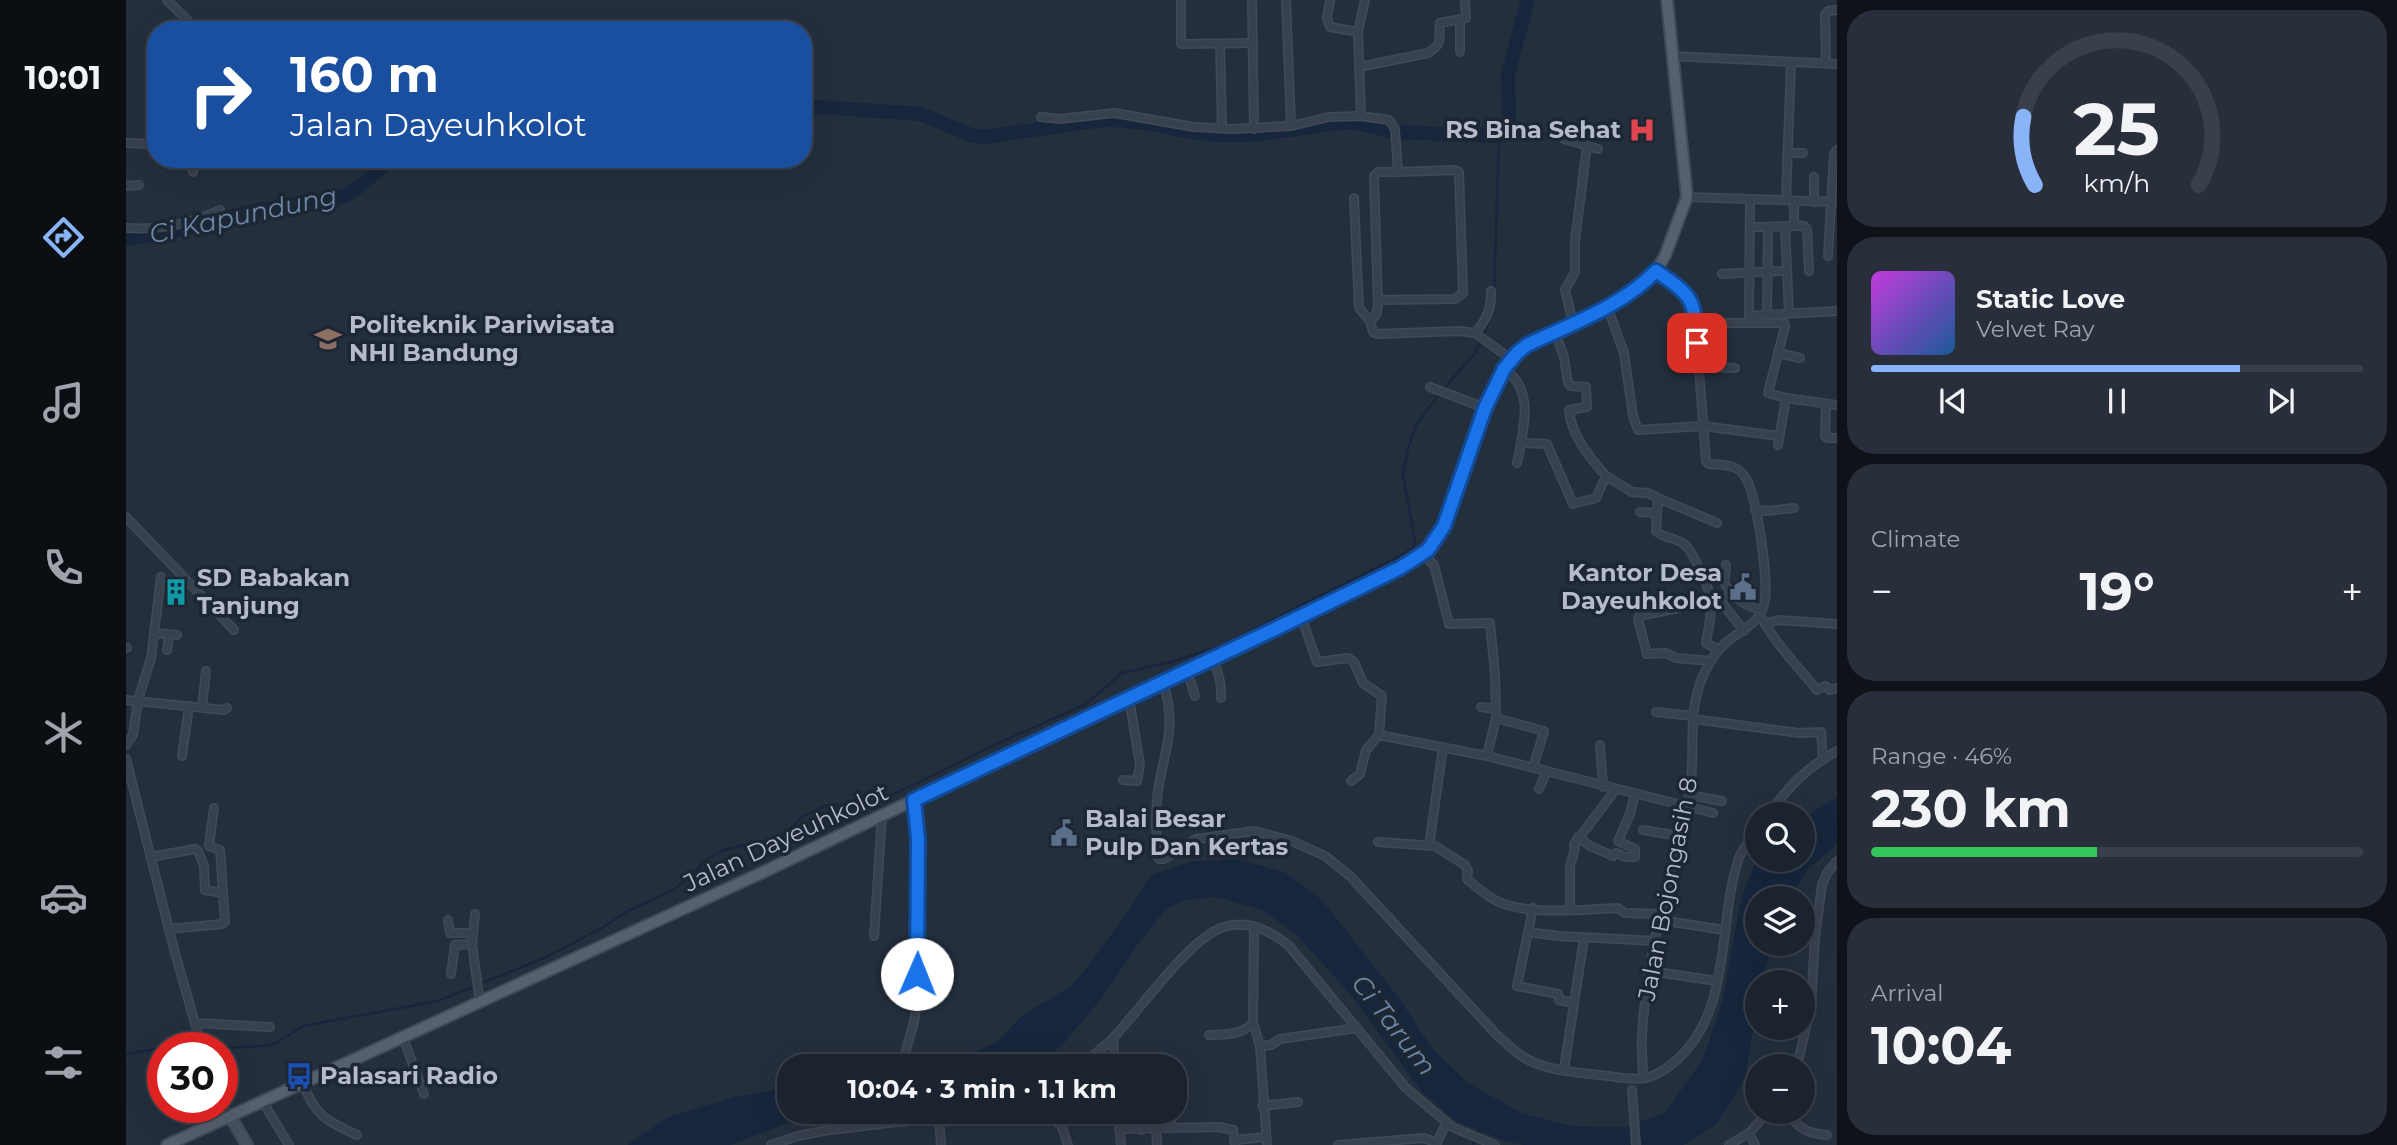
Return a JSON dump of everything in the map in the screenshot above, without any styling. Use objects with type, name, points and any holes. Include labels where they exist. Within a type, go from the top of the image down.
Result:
[{"type":"main road","name":"Jalan Dayeuhkolot","points":[[238,1113],[882,816],[1400,568],[1428,550],[1444,526],[1485,408],[1511,359],[1527,345],[1634,291],[1656,271],[1673,238],[1687,197],[1667,0]]},
{"type":"main road","name":"Jalan Dayeuhkolot","points":[[167,1145],[187,1141],[218,1123]]},
{"type":"main road","points":[[234,1123],[247,1145]]},
{"type":"street","points":[[167,0],[188,21]]},
{"type":"street","points":[[1181,0],[1181,44],[1253,43]]},
{"type":"street","points":[[1252,0],[1254,129]]},
{"type":"street","points":[[1286,0],[1291,126]]},
{"type":"street","points":[[1330,0],[1327,18],[1330,27],[1357,33]]},
{"type":"street","points":[[1361,116],[1357,33],[1365,0]]},
{"type":"street","points":[[1359,67],[1428,53],[1439,44],[1440,23],[1467,17],[1465,0]]},
{"type":"street","points":[[1826,64],[1825,15],[1828,11],[1837,10]]},
{"type":"street","points":[[1460,19],[1460,52]]},
{"type":"street","points":[[1220,44],[1222,128]]},
{"type":"street","points":[[1671,56],[1837,64]]},
{"type":"street","points":[[1789,313],[1790,201],[1787,153],[1791,62]]},
{"type":"street","points":[[1041,117],[1060,119],[1114,113],[1194,127],[1254,129],[1291,126],[1329,117],[1361,116],[1389,120],[1395,129],[1398,172]]},
{"type":"street","points":[[1564,139],[1598,149]]},
{"type":"street","points":[[126,142],[147,143]]},
{"type":"street","points":[[1573,323],[1565,289],[1575,272],[1587,145]]},
{"type":"street","points":[[1828,256],[1834,154],[1837,150]]},
{"type":"street","points":[[1787,153],[1802,153]]},
{"type":"street","points":[[1370,321],[1378,311],[1374,176],[1378,172],[1459,172],[1462,293],[1455,299],[1378,300]]},
{"type":"street","points":[[1814,177],[1814,202]]},
{"type":"street","points":[[126,186],[139,185]]},
{"type":"street","points":[[1687,197],[1833,202]]},
{"type":"street","points":[[1354,198],[1359,308],[1370,321],[1373,332],[1459,331],[1479,336],[1511,359]]},
{"type":"street","points":[[1750,200],[1749,316],[1837,311]]},
{"type":"street","points":[[126,228],[175,225],[220,210]]},
{"type":"street","points":[[1751,227],[1804,226],[1807,229],[1809,271]]},
{"type":"street","points":[[1768,227],[1768,315]]},
{"type":"street","points":[[1656,271],[1684,290],[1692,300],[1708,463],[1733,467],[1742,472],[1749,484],[1765,576],[1766,592],[1761,612],[1765,624],[1782,651],[1817,690],[1825,687],[1831,690],[1837,688]]},
{"type":"street","points":[[1722,274],[1780,271]]},
{"type":"street","points":[[1479,336],[1489,312],[1491,291]]},
{"type":"street","points":[[1607,306],[1624,353],[1633,416],[1638,429],[1703,426],[1779,436]]},
{"type":"street","points":[[1696,323],[1784,323],[1768,393],[1837,405]]},
{"type":"street","points":[[1555,332],[1564,357],[1568,383],[1571,386],[1586,387],[1587,408],[1569,410],[1571,420],[1587,452],[1606,476],[1632,492],[1648,493],[1717,523]]},
{"type":"street","points":[[1778,353],[1800,358]]},
{"type":"street","points":[[1698,367],[1735,368]]},
{"type":"street","points":[[1504,369],[1514,377],[1525,401],[1526,412],[1517,463]]},
{"type":"street","points":[[1437,390],[1485,408]]},
{"type":"street","points":[[1778,445],[1786,398]]},
{"type":"street","points":[[1826,404],[1825,436],[1837,438]]},
{"type":"street","points":[[1521,443],[1547,444],[1573,504],[1596,498],[1606,476]]},
{"type":"street","points":[[1658,498],[1657,533],[1684,543],[1709,586],[1712,608],[1706,643],[1719,650]]},
{"type":"street","points":[[1755,510],[1794,508]]},
{"type":"street","points":[[1640,512],[1656,513]]},
{"type":"street","points":[[126,517],[234,631]]},
{"type":"street","points":[[1422,554],[1434,565],[1449,624],[1490,623],[1496,718],[1487,756]]},
{"type":"street","points":[[1726,565],[1724,583],[1731,593],[1745,606],[1761,612]]},
{"type":"street","points":[[126,745],[133,735],[138,700],[151,658],[161,577]]},
{"type":"street","points":[[1709,586],[1724,583]]},
{"type":"street","points":[[1731,593],[1723,604],[1744,631]]},
{"type":"street","points":[[1711,596],[1688,606],[1639,616],[1638,619],[1647,654],[1666,653],[1676,658],[1711,661]]},
{"type":"street","name":"Jalan Bojongasih 8","points":[[1645,1078],[1642,1036],[1650,971],[1689,795],[1693,717],[1698,691],[1711,661],[1719,650],[1755,622],[1761,612]]},
{"type":"street","points":[[1301,616],[1317,662],[1348,658],[1354,662],[1363,683],[1381,694],[1379,735],[1366,750],[1360,774],[1351,781]]},
{"type":"street","points":[[1765,624],[1779,620],[1837,624]]},
{"type":"street","points":[[155,632],[173,636],[167,650]]},
{"type":"street","points":[[1210,659],[1217,667],[1221,698]]},
{"type":"street","points":[[1187,670],[1195,696]]},
{"type":"street","points":[[202,707],[206,671]]},
{"type":"street","points":[[1163,682],[1169,701],[1171,722],[1156,812],[1158,857],[1164,859],[1196,839],[1259,832],[1292,841],[1325,856],[1350,876],[1496,1034],[1520,1055],[1534,1063],[1564,1069],[1645,1078]]},
{"type":"street","points":[[1123,780],[1137,781],[1140,765],[1129,698]]},
{"type":"street","points":[[126,700],[224,709]]},
{"type":"street","points":[[182,756],[189,706]]},
{"type":"street","points":[[1481,706],[1495,709]]},
{"type":"street","points":[[1656,712],[1799,733],[1821,732],[1823,759]]},
{"type":"street","points":[[1496,718],[1544,731],[1533,768]]},
{"type":"street","points":[[1379,735],[1487,756],[1713,813]]},
{"type":"street","points":[[1600,746],[1603,786]]},
{"type":"street","points":[[1429,845],[1443,747]]},
{"type":"street","points":[[1778,802],[1786,791],[1823,759],[1837,751]]},
{"type":"street","points":[[126,759],[198,1032]]},
{"type":"street","points":[[1539,789],[1547,771]]},
{"type":"street","points":[[1570,909],[1570,866],[1574,845],[1616,789]]},
{"type":"street","points":[[1579,838],[1613,856],[1616,853],[1634,858],[1635,849],[1618,841],[1630,814],[1635,794]]},
{"type":"street","points":[[1689,795],[1722,801]]},
{"type":"street","points":[[905,1054],[914,1027],[916,1009],[918,839],[914,800]]},
{"type":"street","points":[[169,929],[223,924],[225,920],[220,850],[209,846],[214,808]]},
{"type":"street","points":[[874,936],[882,816]]},
{"type":"street","points":[[1643,830],[1679,836]]},
{"type":"street","points":[[1378,842],[1435,846],[1465,865],[1468,879],[1493,899],[1511,906],[1552,911],[1618,908],[1625,913],[1661,917],[1724,930]]},
{"type":"street","points":[[1632,1090],[1645,1078],[1669,1067],[1692,1043],[1713,1002],[1739,856],[1745,848]]},
{"type":"street","points":[[150,856],[195,849],[204,866],[205,890],[223,893]]},
{"type":"street","points":[[1800,1054],[1810,1010],[1822,885],[1827,873],[1837,861]]},
{"type":"street","points":[[1533,908],[1517,986],[1558,995],[1559,1000],[1574,1003]]},
{"type":"street","points":[[475,914],[472,944],[480,1003]]},
{"type":"street","points":[[449,920],[449,932],[472,933]]},
{"type":"street","points":[[1119,1129],[1219,1127],[1233,1130],[1235,1143],[1266,1141],[1260,1046],[1253,1022],[1254,926]]},
{"type":"street","points":[[1094,1054],[1112,1038],[1195,945],[1224,927],[1254,926],[1277,935],[1289,946],[1406,1088],[1447,1123],[1474,1138],[1495,1145]]},
{"type":"street","points":[[1528,932],[1656,942]]},
{"type":"street","points":[[1564,1069],[1584,937]]},
{"type":"street","points":[[451,974],[455,945],[472,944]]},
{"type":"street","points":[[1650,971],[1717,981]]},
{"type":"street","points":[[1209,1035],[1241,1032],[1248,1029],[1253,1022]]},
{"type":"street","points":[[195,1024],[270,1027]]},
{"type":"street","points":[[1260,1046],[1271,1045],[1280,1039],[1357,1028]]},
{"type":"street","points":[[403,1038],[424,1094]]},
{"type":"street","points":[[1112,1038],[1114,1054]]},
{"type":"street","points":[[1618,1077],[1632,1090],[1636,1145]]},
{"type":"street","points":[[303,1084],[312,1104],[326,1121],[357,1135]]},
{"type":"street","points":[[263,1102],[289,1145]]},
{"type":"street","points":[[1262,1106],[1298,1102]]},
{"type":"street","points":[[1338,1145],[1424,1139],[1436,1144],[1447,1123]]},
{"type":"street","points":[[771,1145],[798,1136],[889,1124]]},
{"type":"street","points":[[939,1124],[941,1145]]},
{"type":"street","points":[[1059,1124],[1068,1145]]},
{"type":"street","points":[[1119,1124],[1121,1145]]},
{"type":"street","points":[[1141,1130],[1142,1124]]},
{"type":"street","points":[[1729,1145],[1749,1133],[1757,1124]]},
{"type":"street","points":[[1795,1124],[1805,1132],[1827,1135]]},
{"type":"street","points":[[1156,1129],[1157,1145]]},
{"type":"street","points":[[1749,1133],[1755,1145]]},
{"type":"water","points":[[1837,797],[1837,844],[1815,863],[1815,811]]},
{"type":"water","name":"Ci Tarum","points":[[1237,859],[1286,873],[1322,900],[1399,998],[1431,1047],[1468,1083],[1521,1113],[1572,1126],[1625,1127],[1665,1113],[1703,1059],[1722,1002],[1745,889],[1745,956],[1769,956],[1765,970],[1745,970],[1745,1040],[1752,1040],[1749,1054],[1745,1054],[1745,1078],[1717,1124],[1683,1145],[1524,1145],[1505,1141],[1456,1121],[1422,1092],[1351,995],[1295,933],[1262,910],[1217,897],[1184,900],[1165,910],[1101,999],[1063,1044],[1051,1054],[968,1054],[996,1043],[1024,1014],[1068,988],[1086,969],[1151,875],[1194,861]]},
{"type":"water","points":[[1752,872],[1806,872],[1797,886],[1746,886]]},
{"type":"water","points":[[777,1090],[777,1124],[785,1124],[730,1145],[627,1145],[668,1117],[738,1096]]},
{"type":"waterway","name":"Ci Kapundung","points":[[812,107],[921,114],[971,135],[984,137],[1102,120],[1221,135],[1358,123],[1393,132],[1499,136],[1505,133],[1509,125],[1508,74],[1528,0]]},
{"type":"waterway","points":[[1494,295],[1499,136]]},
{"type":"waterway","name":"Ci Kapundung","points":[[126,238],[174,231],[253,211],[337,199],[348,194],[381,168]]},
{"type":"waterway","points":[[126,1054],[183,1044],[223,1048],[263,1046],[276,1043],[303,1026],[438,1001],[544,958],[602,928],[628,911],[675,889],[710,857],[724,850],[771,842],[786,833],[803,816],[825,806],[849,808],[890,796],[1086,704],[1122,673],[1171,662],[1220,646],[1407,552],[1415,542],[1403,474],[1416,425],[1443,389],[1473,356],[1490,316]]},
{"type":"waterway","points":[[1473,1145],[1479,1128]]},
{"type":"place","name":"RS Bina Sehat","points":[[1642,130]]},
{"type":"place","name":"Politeknik Pariwisata NHI Bandung","points":[[328,339]]},
{"type":"place","name":"Kantor Desa Dayeuhkolot","points":[[1743,587]]},
{"type":"place","name":"SD Babakan Tanjung","points":[[176,592]]},
{"type":"place","name":"Balai Besar Pulp Dan Kertas","points":[[1064,833]]},
{"type":"place","name":"Palasari Radio","points":[[299,1076]]},
{"type":"route","points":[[917,974],[918,839],[914,800],[1415,560],[1428,550],[1439,536],[1485,408],[1504,369],[1527,345],[1623,298],[1656,271],[1684,290],[1692,300],[1697,343]]}]
